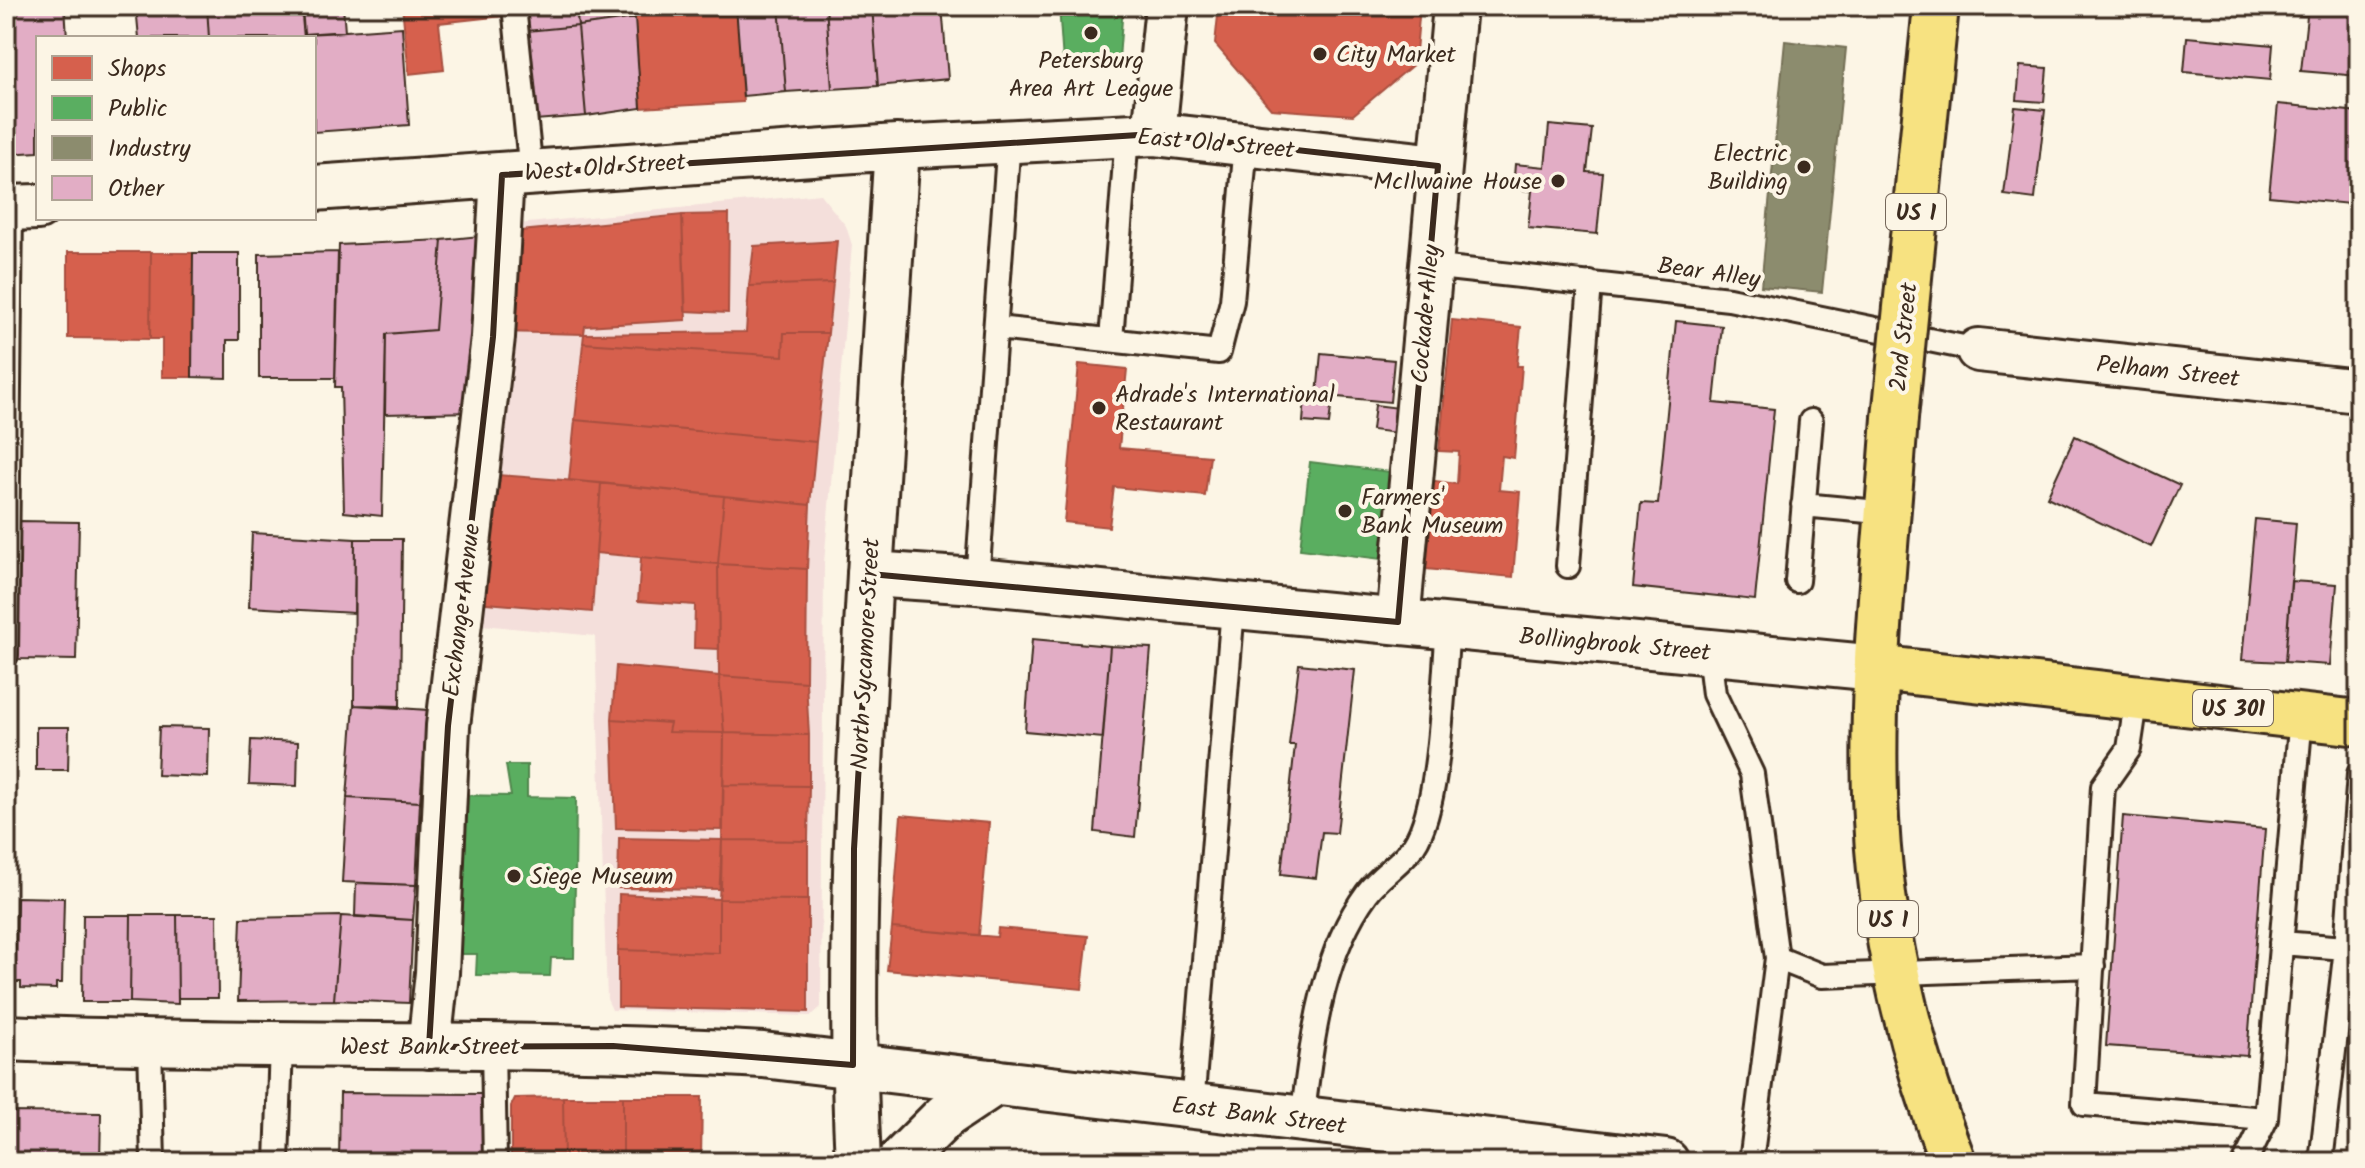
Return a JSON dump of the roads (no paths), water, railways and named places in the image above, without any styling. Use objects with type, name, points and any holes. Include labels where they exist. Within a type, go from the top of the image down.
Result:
[{"type":"main road","name":"2nd Street","points":[[1877,668],[1895,418],[1936,6]]},
{"type":"main road","name":"Bollingbrook Street","points":[[1877,668],[2359,723]]},
{"type":"main road","name":"US 1","points":[[1877,668],[1876,820],[1895,971],[1933,1111],[1953,1162]]},
{"type":"street","points":[[1140,134],[1167,6]]},
{"type":"street","name":"Cockade Alley","points":[[1398,622],[1455,6]]},
{"type":"street","name":"East Old Street","points":[[897,147],[1140,134],[1438,166]]},
{"type":"street","name":"West Old Street","points":[[316,188],[897,147]]},
{"type":"street","name":"North Sycamore Street","points":[[858,1162],[853,1065],[854,849],[897,147]]},
{"type":"street","name":"Exchange Avenue","points":[[429,1047],[437,973],[448,726],[493,337],[517,174]]},
{"type":"street","name":"Pelham Street","points":[[1978,350],[2359,391]]},
{"type":"street","name":"Bollingbrook Street","points":[[870,574],[977,581],[1877,668]]},
{"type":"street","name":"West Bank Street","points":[[6,1038],[429,1047],[613,1046],[853,1065]]},
{"type":"street","name":"East Bank Street","points":[[853,1065],[1666,1162]]},
{"type":"street","points":[[899,1162],[945,1116],[996,1082]]},
{"type":"lane","points":[[514,6],[517,174]]},
{"type":"lane","points":[[1111,340],[1140,134]]},
{"type":"lane","points":[[977,581],[1009,139]]},
{"type":"lane","points":[[997,328],[1219,352],[1232,301],[1246,144]]},
{"type":"lane","points":[[6,655],[18,208]]},
{"type":"lane","name":"Bear Alley","points":[[1429,266],[1729,299],[1978,350]]},
{"type":"lane","points":[[1568,566],[1590,283]]},
{"type":"lane","points":[[1797,581],[1811,421]]},
{"type":"lane","points":[[1803,505],[1889,513]]},
{"type":"lane","points":[[1192,1106],[1233,608]]},
{"type":"lane","points":[[1302,1120],[1310,1059],[1334,949],[1367,892],[1415,845],[1432,794],[1448,628]]},
{"type":"lane","points":[[1709,653],[1714,694],[1752,774],[1777,958],[1751,1162]]},
{"type":"lane","points":[[2137,696],[2129,749],[2103,786],[2084,1104],[2266,1119]]},
{"type":"lane","points":[[2245,1162],[2266,1119],[2301,716]]},
{"type":"lane","points":[[2321,1162],[2353,949],[2359,774]]},
{"type":"lane","points":[[2281,943],[2353,949]]},
{"type":"lane","points":[[1777,958],[1822,976],[2093,966]]},
{"type":"lane","points":[[150,1043],[153,1162]]},
{"type":"lane","points":[[277,1162],[281,1045]]},
{"type":"lane","points":[[493,1046],[495,1162]]},
{"type":"place","name":"Petersburg Area Art League","points":[[1091,33]]},
{"type":"place","name":"City Market","points":[[1320,54]]},
{"type":"place","name":"Electric Building","points":[[1804,167]]},
{"type":"place","name":"McIlwaine House","points":[[1558,181]]},
{"type":"place","name":"Adrade's International Restaurant","points":[[1099,408]]},
{"type":"place","name":"Farmers' Bank Museum","points":[[1345,511]]},
{"type":"place","name":"Siege Museum","points":[[514,876]]}]
